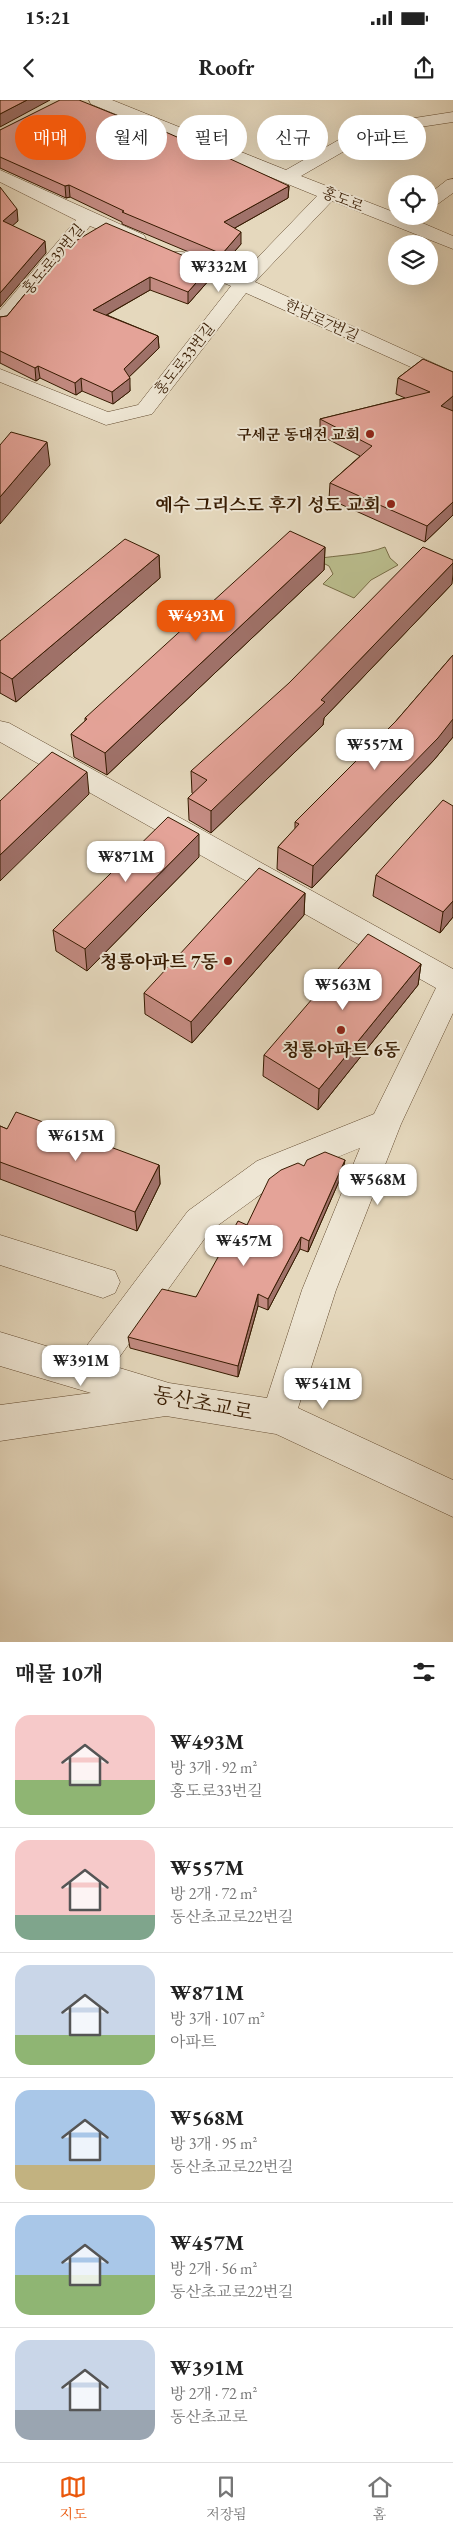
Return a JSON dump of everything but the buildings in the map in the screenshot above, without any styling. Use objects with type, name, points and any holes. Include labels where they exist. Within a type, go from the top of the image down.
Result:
[{"type":"street","name":"홍도로","points":[[97,100],[329,194],[388,213]]},
{"type":"street","name":"홍도로","points":[[288,176],[369,130],[453,117]]},
{"type":"street","name":"한남로7번길","points":[[0,175],[86,218],[243,284],[453,380]]},
{"type":"street","points":[[438,195],[453,184]]},
{"type":"street","name":"홍도로33번길","points":[[0,375],[106,419],[144,410],[243,284],[329,194]]},
{"type":"street","name":"홍도로39번길","points":[[0,324],[86,218]]},
{"type":"street","name":"홍도로","points":[[417,225],[453,244]]},
{"type":"street","points":[[0,730],[450,995],[385,1124],[319,1290],[278,1417]]},
{"type":"street","points":[[87,1374],[199,1221],[268,1171],[385,1124]]},
{"type":"street","points":[[0,1250],[103,1282]]},
{"type":"street","name":"동산초교로","points":[[0,1350],[87,1374],[168,1400],[278,1417],[453,1499]]},
{"type":"street","points":[[0,1423],[168,1400]]},
{"type":"green space","points":[[385,547],[390,558],[398,565],[371,580],[354,598],[323,584],[333,574],[329,566],[315,559],[360,553]]},
{"type":"place","name":"구세군 동대전 교회","points":[[370,434]]},
{"type":"place","name":"예수 그리스도 후기 성도 교회","points":[[391,504]]},
{"type":"place","name":"청룡아파트 7동","points":[[228,961]]},
{"type":"place","name":"청룡아파트 6동","points":[[341,1030]]}]
